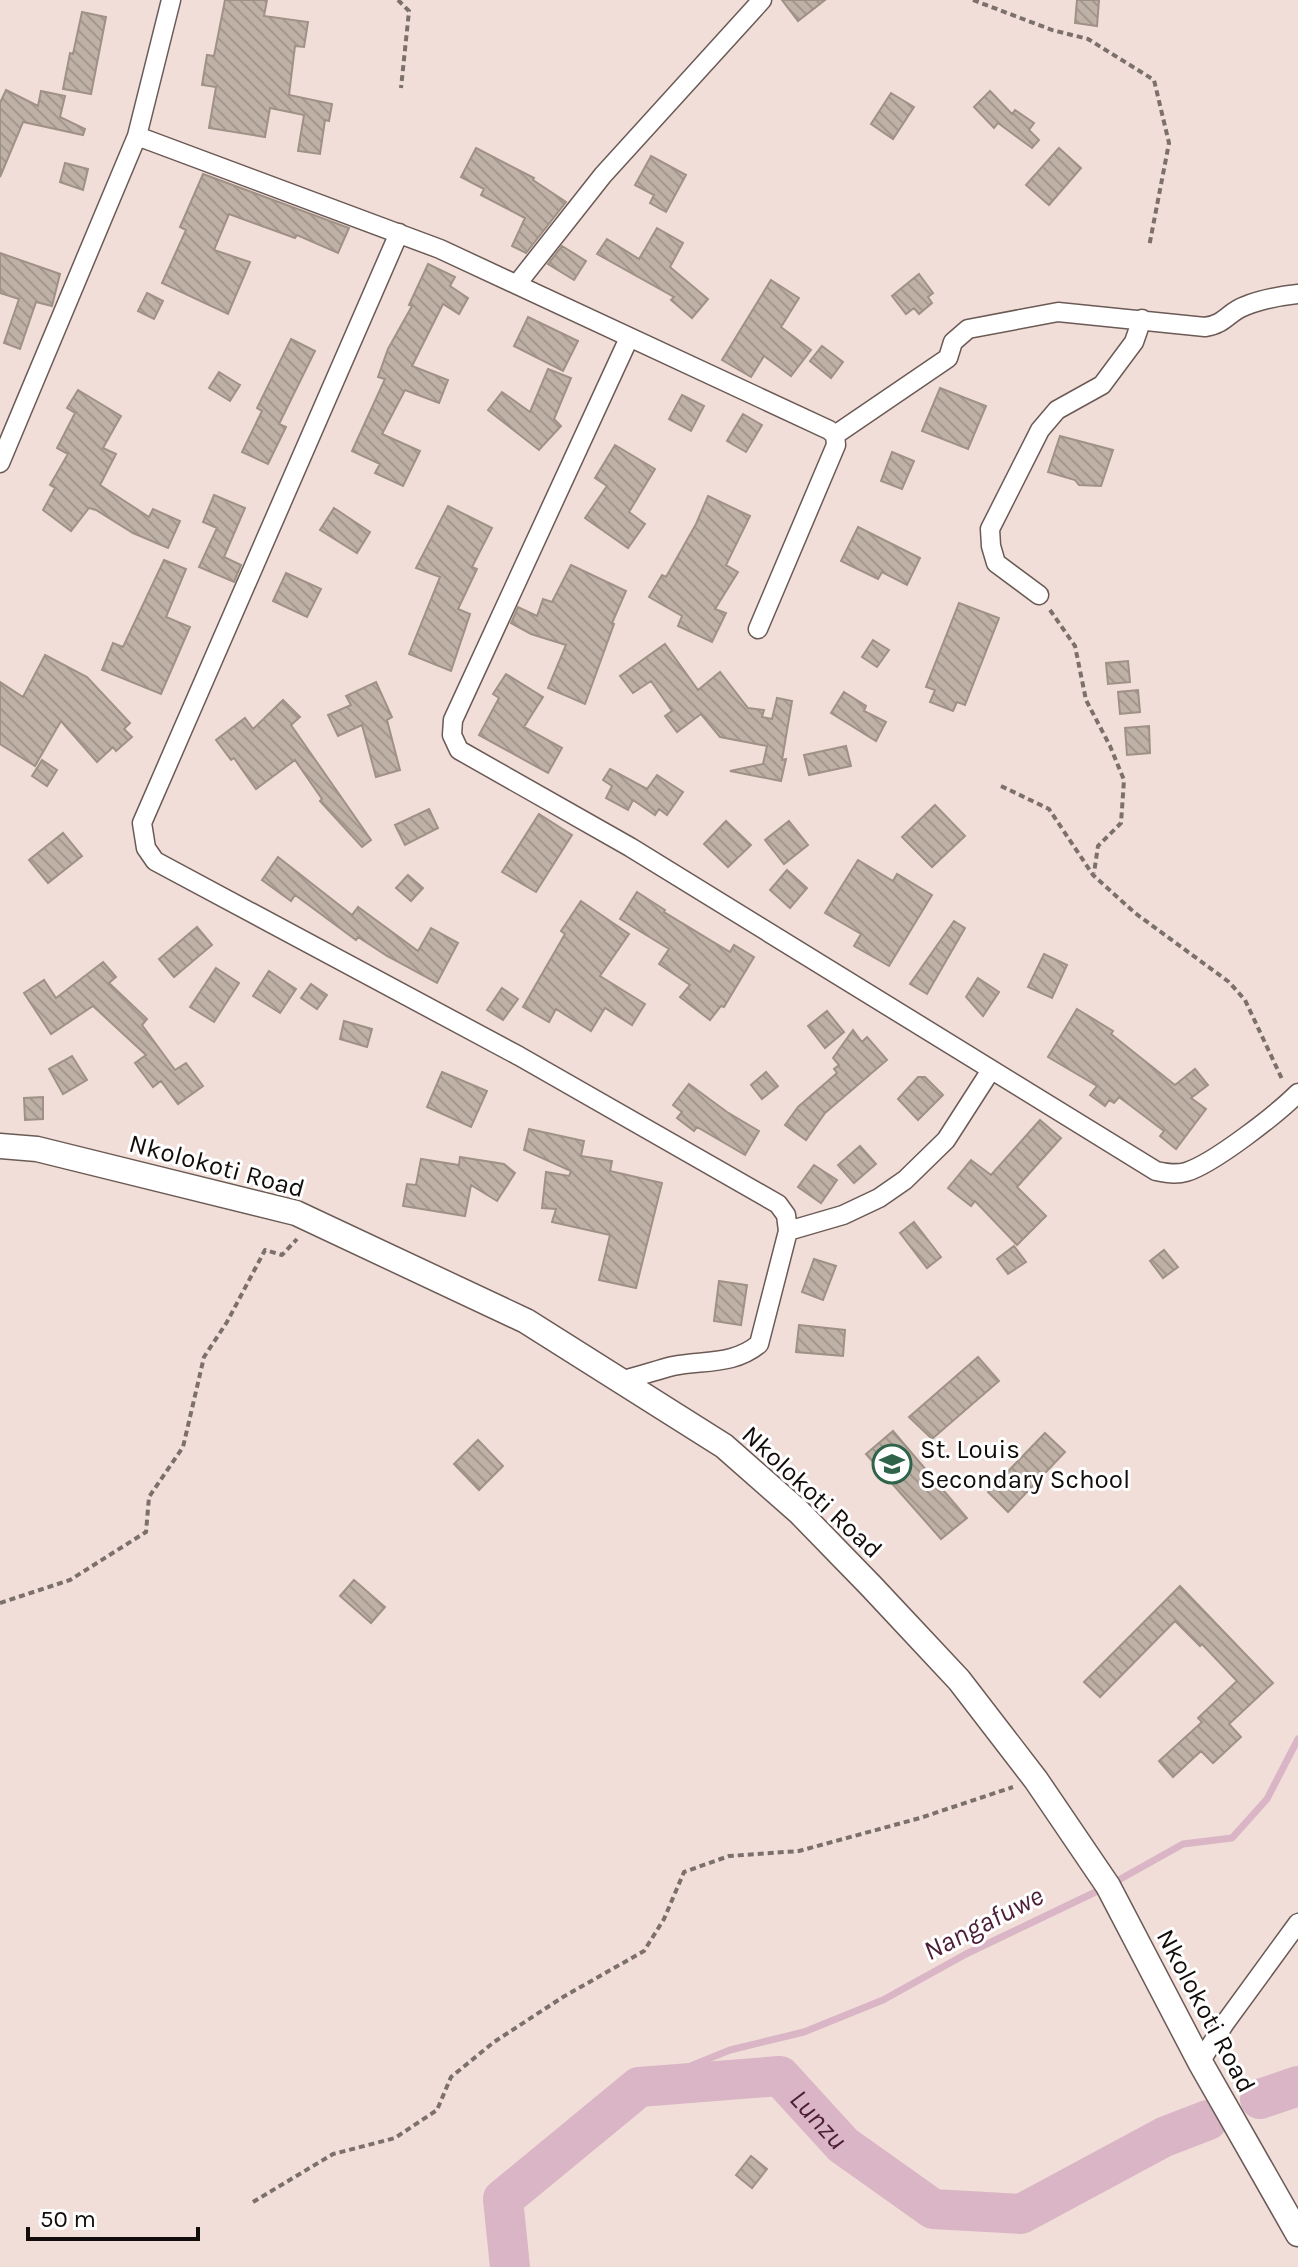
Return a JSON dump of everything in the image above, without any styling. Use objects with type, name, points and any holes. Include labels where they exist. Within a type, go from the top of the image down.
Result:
[{"type":"main road","name":"Nkolokoti Road","points":[[0,1146],[37,1149],[296,1213],[526,1321],[724,1446],[799,1512],[959,1680],[1036,1780],[1108,1886],[1200,2062],[1298,2234]]},
{"type":"street","points":[[0,463],[137,136],[171,0]]},
{"type":"street","points":[[517,284],[603,175],[762,0]]},
{"type":"street","points":[[137,136],[399,233],[517,284],[829,430],[835,435],[836,445],[758,629]]},
{"type":"street","points":[[399,233],[142,823],[146,848],[155,861],[519,1056],[778,1204],[786,1215],[788,1231],[759,1344],[736,1359],[675,1366],[623,1380]]},
{"type":"street","points":[[835,435],[948,358],[953,342],[968,329],[1058,312],[1205,327],[1220,324],[1242,307],[1298,294]]},
{"type":"street","points":[[1039,595],[996,563],[990,529],[1040,430],[1057,410],[1102,385],[1134,342],[1142,319]]},
{"type":"street","points":[[629,338],[453,720],[452,735],[459,750],[630,847],[1156,1171],[1170,1174],[1187,1172],[1229,1148],[1295,1096]]},
{"type":"street","points":[[788,1231],[843,1215],[879,1198],[905,1180],[946,1140],[991,1070]]},
{"type":"street","points":[[1200,2062],[1298,1923]]},
{"type":"path","points":[[398,0],[409,11],[401,88]]},
{"type":"path","points":[[973,0],[1052,30],[1088,39],[1154,80],[1169,143],[1149,247]]},
{"type":"path","points":[[1039,595],[1075,646],[1086,700],[1124,780],[1121,823],[1098,846],[1093,875]]},
{"type":"path","points":[[1001,786],[1049,809],[1093,875],[1135,913],[1229,982],[1245,1000],[1295,1096]]},
{"type":"path","points":[[0,1603],[70,1580],[146,1532],[149,1497],[183,1447],[204,1357],[227,1322],[265,1250],[282,1255],[314,1222]]},
{"type":"path","points":[[253,2202],[333,2154],[395,2138],[437,2110],[451,2077],[494,2042],[563,1997],[644,1951],[664,1919],[684,1872],[729,1856],[799,1851],[920,1818],[1036,1780]]},
{"type":"building","points":[[225,0],[267,0],[264,16],[308,22],[304,47],[295,46],[289,95],[332,104],[329,121],[325,120],[320,154],[298,151],[304,115],[270,108],[265,137],[209,128],[216,87],[202,85],[207,55],[214,56]]},
{"type":"building","points":[[782,0],[825,0],[798,21]]},
{"type":"building","points":[[1077,0],[1099,0],[1097,26],[1075,23]]},
{"type":"building","points":[[82,12],[106,17],[91,94],[63,89]]},
{"type":"building","points":[[6,90],[38,106],[41,91],[65,96],[60,117],[85,129],[83,135],[23,122],[0,177],[0,103]]},
{"type":"building","points":[[990,91],[1012,114],[1015,110],[1034,123],[1029,130],[1039,140],[1032,148],[998,123],[994,128],[974,107]]},
{"type":"building","points":[[891,93],[914,107],[893,139],[871,124]]},
{"type":"building","points":[[476,148],[534,178],[566,202],[526,253],[512,246],[525,218],[481,195],[484,189],[461,177]]},
{"type":"building","points":[[1059,148],[1081,168],[1049,205],[1026,185]]},
{"type":"building","points":[[651,156],[686,175],[666,212],[650,203],[654,195],[635,185]]},
{"type":"building","points":[[65,163],[88,169],[83,190],[60,182]]},
{"type":"building","points":[[203,174],[349,228],[338,253],[297,235],[295,238],[229,214],[214,250],[250,262],[228,314],[162,283],[186,230],[180,227]]},
{"type":"building","points":[[657,228],[683,243],[670,267],[708,299],[692,318],[671,300],[674,297],[597,254],[607,239],[639,259]]},
{"type":"building","points":[[562,246],[586,261],[574,280],[548,264]]},
{"type":"building","points":[[0,253],[60,274],[52,306],[36,302],[20,349],[4,343],[19,299],[0,293]]},
{"type":"building","points":[[428,264],[455,277],[450,286],[468,298],[459,314],[443,304],[412,366],[448,380],[439,403],[405,390],[382,434],[420,451],[403,486],[375,473],[380,464],[352,451],[385,379],[378,377],[388,349],[412,306],[409,305]]},
{"type":"building","points":[[919,274],[933,293],[928,297],[932,303],[919,314],[914,308],[906,314],[892,296]]},
{"type":"building","points":[[771,280],[799,298],[781,327],[811,350],[791,376],[764,356],[751,377],[722,360]]},
{"type":"building","points":[[147,293],[163,301],[154,319],[138,311]]},
{"type":"building","points":[[528,317],[578,341],[563,371],[514,346]]},
{"type":"building","points":[[291,339],[315,351],[279,424],[286,427],[268,464],[242,452],[262,411],[257,408]]},
{"type":"building","points":[[822,346],[843,362],[831,378],[810,361]]},
{"type":"building","points":[[548,369],[571,378],[554,419],[561,426],[539,450],[488,410],[502,392],[530,412]]},
{"type":"building","points":[[219,372],[240,385],[230,401],[209,388]]},
{"type":"building","points":[[940,388],[986,406],[968,449],[922,431]]},
{"type":"building","points":[[78,390],[121,416],[103,448],[116,454],[100,485],[149,517],[153,509],[180,521],[168,548],[133,533],[96,510],[89,508],[71,531],[43,510],[55,488],[50,485],[68,454],[57,448],[75,413],[67,408]]},
{"type":"building","points":[[682,395],[704,406],[691,431],[669,419]]},
{"type":"building","points":[[743,414],[762,425],[746,452],[727,441]]},
{"type":"building","points":[[1060,436],[1113,450],[1101,486],[1079,485],[1075,480],[1048,472]]},
{"type":"building","points":[[615,445],[655,469],[629,512],[645,524],[628,548],[585,518],[607,486],[595,478]]},
{"type":"building","points":[[892,452],[914,461],[902,489],[881,481]]},
{"type":"building","points":[[214,495],[245,508],[224,557],[241,565],[234,582],[199,567],[217,528],[203,522]]},
{"type":"building","points":[[708,496],[750,516],[726,565],[738,572],[715,609],[726,613],[712,642],[678,626],[682,616],[649,597],[662,575],[666,577]]},
{"type":"building","points":[[448,506],[492,528],[472,567],[477,569],[458,609],[470,614],[451,671],[409,654],[440,577],[416,568]]},
{"type":"building","points":[[334,508],[370,532],[357,553],[320,530]]},
{"type":"building","points":[[858,527],[920,558],[907,585],[882,572],[878,579],[841,561]]},
{"type":"building","points":[[164,560],[186,569],[166,617],[190,627],[161,694],[102,670],[113,643],[123,647]]},
{"type":"building","points":[[571,565],[626,591],[585,704],[548,688],[566,645],[531,634],[511,623],[518,607],[537,616],[543,599],[552,602]]},
{"type":"building","points":[[286,573],[321,589],[307,617],[273,601]]},
{"type":"building","points":[[959,603],[999,618],[965,705],[957,702],[953,711],[930,702],[935,690],[926,687]]},
{"type":"building","points":[[873,640],[889,650],[877,667],[862,657]]},
{"type":"building","points":[[665,644],[698,690],[720,672],[748,708],[764,710],[762,717],[772,719],[777,698],[792,701],[781,781],[730,771],[763,764],[767,746],[720,737],[701,714],[677,732],[665,716],[672,711],[651,681],[633,693],[620,676]]},
{"type":"building","points":[[45,655],[87,677],[130,723],[124,729],[132,737],[116,751],[113,747],[97,762],[61,721],[35,766],[0,744],[0,682],[23,697]]},
{"type":"building","points":[[1128,661],[1130,682],[1108,684],[1106,663]]},
{"type":"building","points":[[506,674],[543,697],[524,727],[562,748],[548,773],[479,735],[499,698],[493,694]]},
{"type":"building","points":[[376,682],[392,717],[387,720],[400,770],[376,777],[362,725],[338,736],[328,715],[351,705],[346,696]]},
{"type":"building","points":[[1138,690],[1140,712],[1120,714],[1118,692]]},
{"type":"building","points":[[844,692],[866,706],[864,711],[886,722],[876,741],[831,713]]},
{"type":"building","points":[[283,700],[300,717],[291,725],[371,840],[362,847],[320,801],[322,799],[295,760],[256,789],[234,758],[231,760],[216,740],[245,718],[253,729]]},
{"type":"building","points":[[1149,726],[1150,753],[1127,755],[1125,728]]},
{"type":"building","points":[[846,746],[851,766],[809,775],[804,755]]},
{"type":"building","points":[[42,760],[57,770],[47,786],[32,776]]},
{"type":"building","points":[[610,769],[647,789],[657,775],[683,792],[667,815],[659,809],[655,815],[633,800],[628,810],[606,798],[612,786],[603,780]]},
{"type":"building","points":[[935,805],[965,836],[932,867],[902,837]]},
{"type":"building","points":[[429,809],[438,828],[405,845],[395,825]]},
{"type":"building","points":[[539,814],[572,835],[536,892],[502,872]]},
{"type":"building","points":[[726,821],[751,845],[728,867],[704,844]]},
{"type":"building","points":[[789,821],[808,845],[784,864],[765,840]]},
{"type":"building","points":[[63,833],[82,856],[48,883],[29,860]]},
{"type":"building","points":[[278,857],[352,915],[358,907],[418,951],[431,928],[458,943],[437,983],[358,937],[356,940],[295,895],[291,901],[262,880]]},
{"type":"building","points":[[858,860],[893,881],[897,874],[932,895],[889,966],[854,946],[861,934],[825,913]]},
{"type":"building","points":[[787,870],[807,888],[790,908],[770,890]]},
{"type":"building","points":[[408,875],[423,888],[411,901],[396,888]]},
{"type":"building","points":[[637,892],[730,952],[734,945],[754,957],[724,1007],[721,1006],[710,1020],[680,997],[690,985],[659,964],[669,949],[620,919]]},
{"type":"building","points":[[581,901],[629,934],[600,976],[645,1004],[632,1025],[605,1008],[591,1031],[556,1009],[549,1022],[523,1007],[565,934],[561,931]]},
{"type":"building","points":[[954,921],[965,928],[927,994],[910,984]]},
{"type":"building","points":[[197,927],[212,945],[174,977],[159,959]]},
{"type":"building","points":[[1044,954],[1067,965],[1052,998],[1028,987]]},
{"type":"building","points":[[103,962],[116,977],[109,983],[147,1019],[142,1025],[175,1070],[186,1063],[203,1086],[178,1104],[161,1081],[153,1087],[135,1063],[146,1055],[93,1006],[51,1034],[24,993],[44,980],[56,998]]},
{"type":"building","points":[[216,968],[239,983],[214,1022],[190,1007]]},
{"type":"building","points":[[269,971],[296,989],[280,1013],[253,996]]},
{"type":"building","points":[[978,978],[999,992],[983,1016],[966,997]]},
{"type":"building","points":[[311,984],[327,995],[317,1009],[301,998]]},
{"type":"building","points":[[502,988],[518,999],[503,1020],[487,1010]]},
{"type":"building","points":[[1077,1009],[1113,1031],[1111,1034],[1175,1085],[1195,1069],[1208,1085],[1191,1098],[1206,1109],[1176,1149],[1160,1136],[1164,1131],[1119,1097],[1114,1103],[1109,1100],[1105,1106],[1090,1095],[1097,1086],[1048,1057]]},
{"type":"building","points":[[827,1011],[844,1032],[825,1048],[808,1026]]},
{"type":"building","points":[[344,1021],[372,1029],[367,1047],[340,1039]]},
{"type":"building","points":[[853,1030],[862,1042],[867,1037],[887,1060],[825,1113],[806,1140],[785,1125],[798,1107],[837,1073],[834,1069],[839,1065],[833,1058]]},
{"type":"building","points":[[72,1056],[87,1080],[63,1094],[49,1069]]},
{"type":"building","points":[[442,1072],[487,1091],[471,1127],[427,1107]]},
{"type":"building","points":[[766,1072],[778,1086],[762,1099],[751,1085]]},
{"type":"building","points":[[918,1077],[925,1077],[943,1095],[918,1120],[898,1099]]},
{"type":"building","points":[[689,1084],[759,1131],[745,1155],[697,1127],[694,1131],[677,1118],[682,1112],[673,1105]]},
{"type":"building","points":[[43,1097],[43,1119],[25,1120],[24,1098]]},
{"type":"building","points":[[1040,1120],[1061,1138],[1017,1187],[1046,1216],[1017,1245],[975,1201],[971,1206],[948,1188],[971,1160],[991,1175]]},
{"type":"building","points":[[529,1129],[584,1141],[581,1156],[612,1161],[610,1171],[662,1183],[636,1288],[599,1280],[610,1235],[552,1222],[556,1209],[542,1208],[546,1172],[569,1176],[571,1171],[524,1150]]},
{"type":"building","points":[[860,1146],[876,1164],[854,1183],[838,1165]]},
{"type":"building","points":[[460,1157],[504,1164],[515,1173],[497,1201],[471,1185],[465,1216],[403,1206],[407,1184],[416,1185],[421,1159],[459,1165]]},
{"type":"building","points":[[814,1165],[837,1180],[821,1203],[798,1187]]},
{"type":"building","points":[[914,1222],[941,1257],[927,1268],[900,1233]]},
{"type":"building","points":[[1014,1246],[1026,1262],[1008,1274],[997,1259]]},
{"type":"building","points":[[1164,1250],[1178,1267],[1163,1278],[1150,1261]]},
{"type":"building","points":[[814,1259],[836,1266],[823,1300],[802,1292]]},
{"type":"building","points":[[719,1281],[747,1285],[741,1325],[714,1321]]},
{"type":"building","points":[[799,1325],[845,1330],[843,1356],[796,1352]]},
{"type":"building","points":[[978,1357],[999,1381],[932,1439],[909,1417]]},
{"type":"building","points":[[893,1431],[967,1518],[941,1539],[866,1454]]},
{"type":"building","points":[[1045,1433],[1065,1452],[1008,1512],[988,1492]]},
{"type":"building","points":[[478,1440],[503,1466],[479,1490],[454,1464]]},
{"type":"building","points":[[354,1580],[385,1607],[371,1623],[340,1596]]},
{"type":"building","points":[[1180,1586],[1273,1683],[1229,1724],[1241,1737],[1213,1763],[1201,1751],[1173,1777],[1159,1761],[1202,1722],[1198,1718],[1237,1681],[1175,1621],[1100,1697],[1084,1682]]},
{"type":"building","points":[[751,2156],[767,2169],[752,2188],[736,2175]]},
{"type":"waterway","name":"Nangafuwe","points":[[639,2087],[730,2050],[804,2032],[883,2000],[966,1954],[1108,1886],[1183,1844],[1232,1838],[1267,1799],[1298,1739]]},
{"type":"waterway","name":"Lunzu","points":[[510,2267],[503,2199],[639,2087],[780,2076],[843,2145],[933,2209],[1021,2214],[1164,2137],[1208,2120]]},
{"type":"waterway","name":"Lunzu","points":[[1260,2099],[1298,2086]]},
{"type":"place","name":"St. Louis Secondary School","points":[[892,1464]]}]
